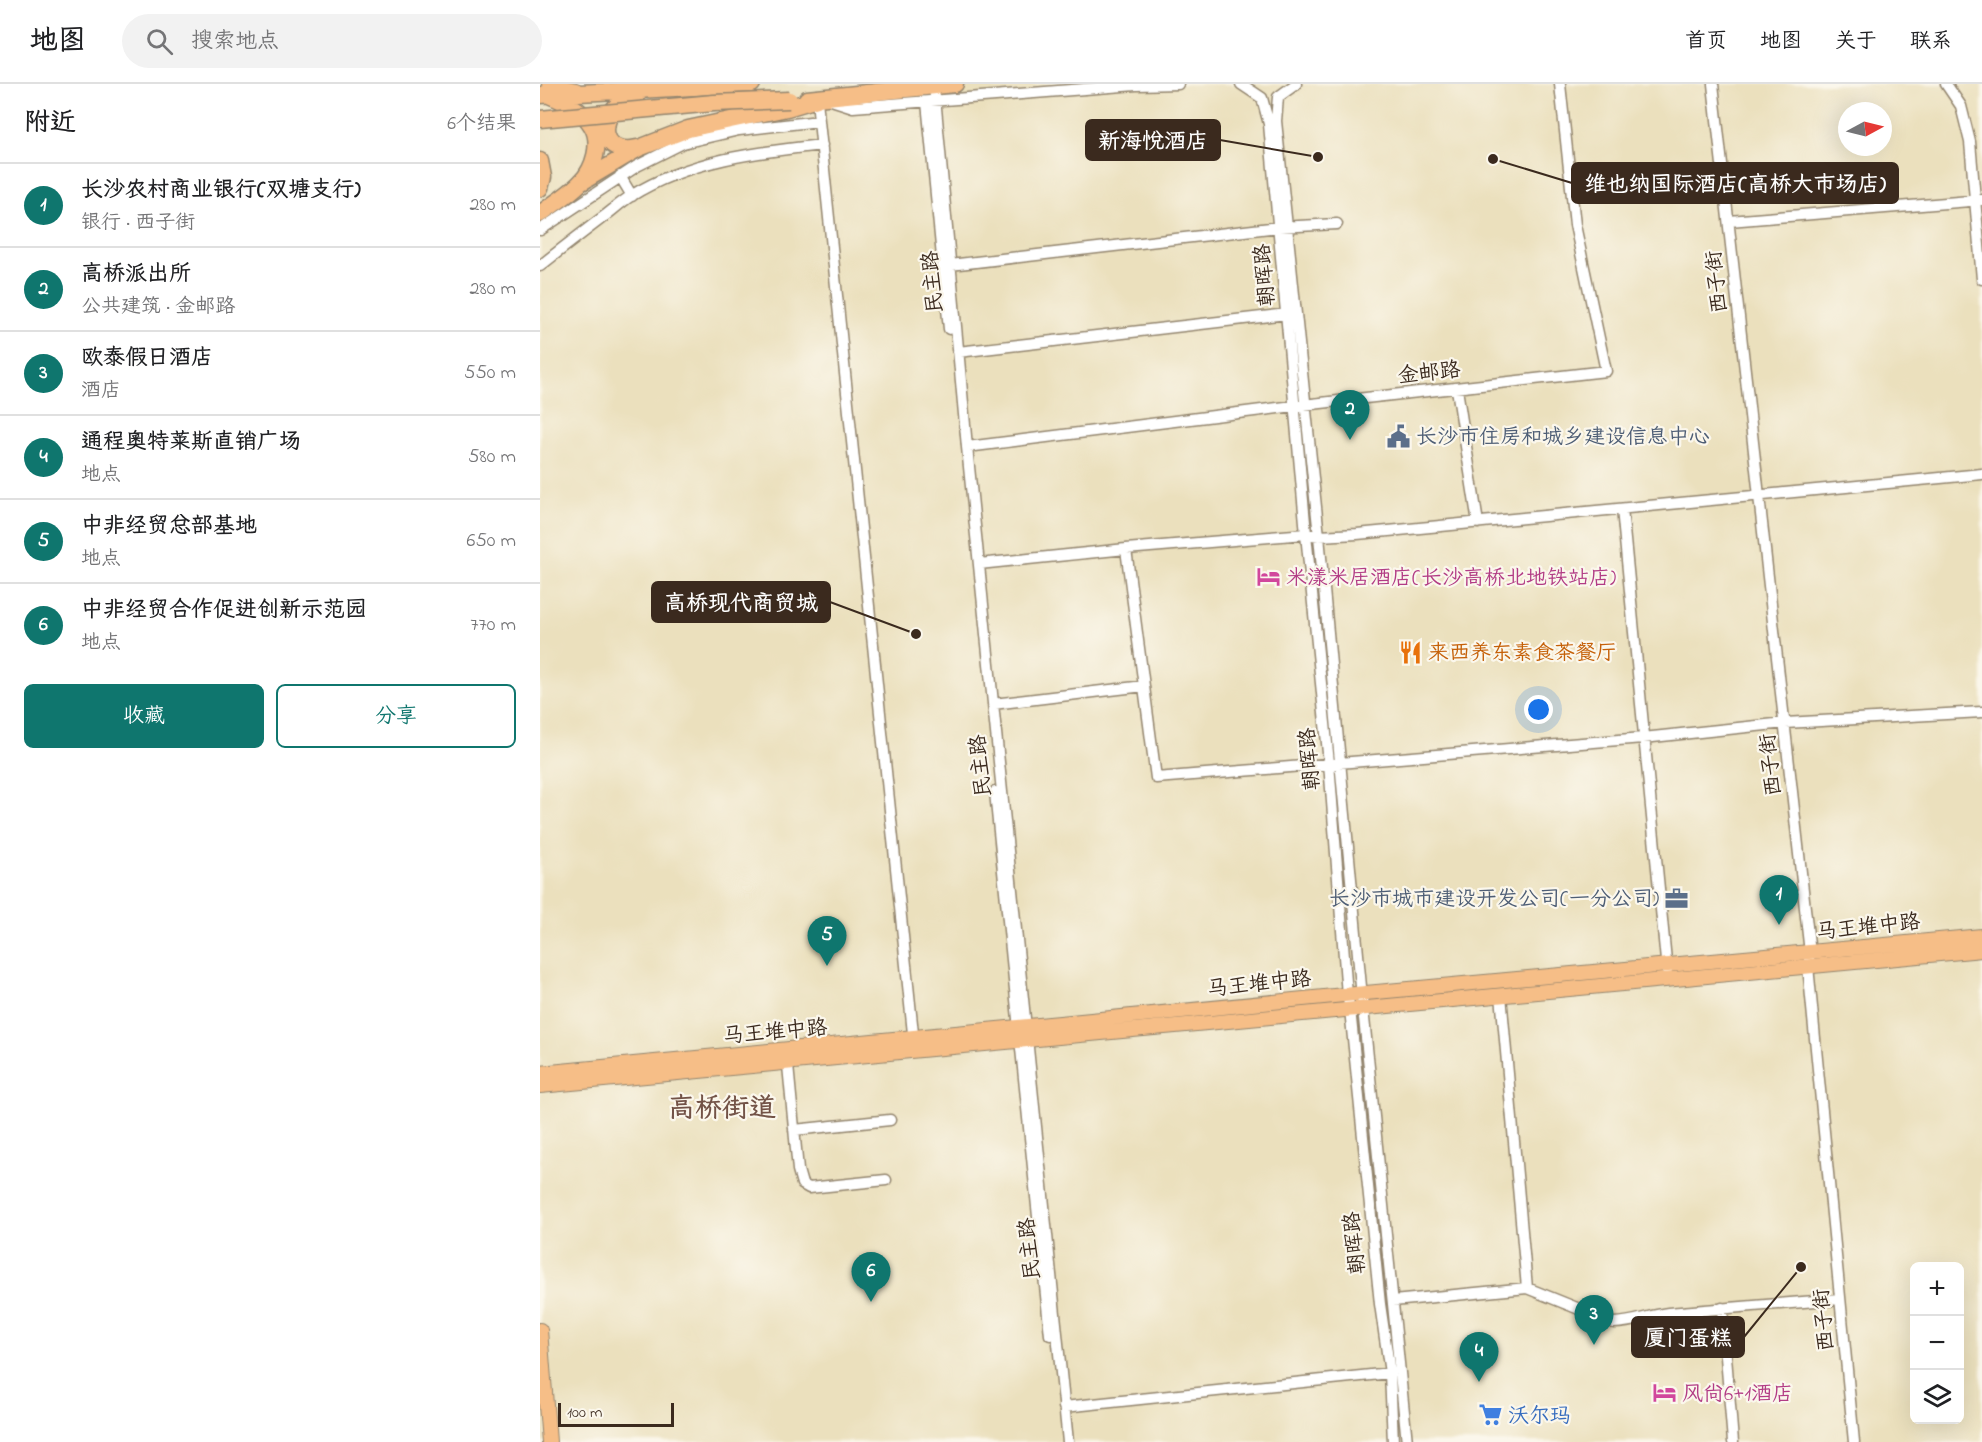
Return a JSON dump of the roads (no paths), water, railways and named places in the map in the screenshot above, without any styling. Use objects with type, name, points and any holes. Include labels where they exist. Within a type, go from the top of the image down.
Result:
[{"type":"highway","points":[[546,91],[590,93],[752,84]]},
{"type":"highway","points":[[540,213],[582,182],[639,148],[688,129],[821,98],[932,96],[955,84]]},
{"type":"highway","points":[[546,91],[575,109],[592,126],[596,137],[596,155],[582,182]]},
{"type":"highway","points":[[639,148],[628,150],[613,145],[605,133],[605,124],[616,106],[624,99],[646,91]]},
{"type":"highway","points":[[540,119],[714,104],[788,104]]},
{"type":"highway","points":[[540,161],[543,177],[540,188]]},
{"type":"main road","name":"马王堆中路","points":[[1809,960],[1982,936]]},
{"type":"main road","name":"马王堆中路","points":[[1023,1035],[1362,993],[1667,973],[1809,960],[1982,950]]},
{"type":"main road","name":"马王堆中路","points":[[540,1086],[787,1057],[1501,995],[1667,973]]},
{"type":"main road","name":"马王堆中路","points":[[540,1073],[787,1057]]},
{"type":"main road","points":[[540,1330],[549,1442]]},
{"type":"street","points":[[932,96],[1178,84]]},
{"type":"street","name":"朝晖路","points":[[1240,84],[1262,98],[1269,124],[1283,227],[1299,406],[1306,534],[1362,993],[1356,1009],[1380,1304],[1390,1373],[1393,1442]]},
{"type":"street","name":"朝晖路","points":[[1296,84],[1278,97],[1276,121],[1287,314],[1319,536],[1347,995],[1356,1009],[1393,1301],[1407,1442]]},
{"type":"street","name":"金邮路","points":[[967,447],[1606,371],[1575,225],[1560,84]]},
{"type":"street","name":"西子街","points":[[1713,84],[1785,723],[1854,1442]]},
{"type":"street","points":[[1946,84],[1961,106],[1970,142],[1978,201],[1982,279]]},
{"type":"street","name":"民主路","points":[[932,96],[993,704],[1061,1442]]},
{"type":"street","name":"民主路","points":[[932,96],[1023,1035],[1068,1442]]},
{"type":"street","points":[[821,98],[819,121],[914,1045]]},
{"type":"street","points":[[540,230],[620,176],[682,142],[738,130],[819,121]]},
{"type":"street","points":[[540,266],[632,196],[662,181],[722,160],[764,151],[822,145]]},
{"type":"street","points":[[620,176],[632,196]]},
{"type":"street","points":[[1729,221],[1978,201]]},
{"type":"street","points":[[950,265],[1283,227],[1337,224]]},
{"type":"street","points":[[958,352],[1287,314]]},
{"type":"street","points":[[1457,389],[1478,523]]},
{"type":"street","points":[[979,564],[1306,534],[1319,536],[1478,523],[1982,474]]},
{"type":"street","points":[[1622,509],[1667,973]]},
{"type":"street","points":[[1126,549],[1156,778],[1643,738],[1785,723],[1982,712]]},
{"type":"street","points":[[993,704],[1144,686]]},
{"type":"street","points":[[1501,995],[1527,1288]]},
{"type":"street","points":[[787,1057],[799,1177],[805,1187],[886,1180]]},
{"type":"street","points":[[794,1130],[890,1120]]},
{"type":"street","points":[[1393,1301],[1527,1288],[1614,1323],[1625,1323],[1650,1315],[1840,1299]]},
{"type":"street","points":[[1722,1308],[1733,1442]]},
{"type":"street","points":[[1065,1407],[1390,1373]]},
{"type":"place","name":"新海悦酒店","points":[[1318,157]]},
{"type":"place","name":"维也纳国际酒店(高桥大市场店)","points":[[1493,159]]},
{"type":"place","name":"长沙市住房和城乡建设信息中心","points":[[1398,436]]},
{"type":"place","name":"高桥派出所","points":[[1350,440]]},
{"type":"place","name":"米漾米居酒店(长沙高桥北地铁站店)","points":[[1268,577]]},
{"type":"place","name":"高桥现代商贸城","points":[[916,634]]},
{"type":"place","name":"来西养东素食茶餐厅","points":[[1410,652]]},
{"type":"place","name":"长沙市城市建设开发公司(一分公司)","points":[[1677,898]]},
{"type":"place","name":"长沙农村商业银行(双塘支行)","points":[[1779,925]]},
{"type":"place","name":"中非经贸总部基地","points":[[827,966]]},
{"type":"place","name":"厦门蛋糕","points":[[1801,1267]]},
{"type":"place","name":"中非经贸合作促进创新示范园","points":[[871,1302]]},
{"type":"place","name":"欧泰假日酒店","points":[[1594,1345]]},
{"type":"place","name":"通程奥特莱斯直销广场","points":[[1479,1382]]},
{"type":"place","name":"风尚6+1酒店","points":[[1664,1393]]},
{"type":"place","name":"沃尔玛","points":[[1490,1415]]},
{"type":"district","name":"高桥街道","points":[[722,1107]]}]
